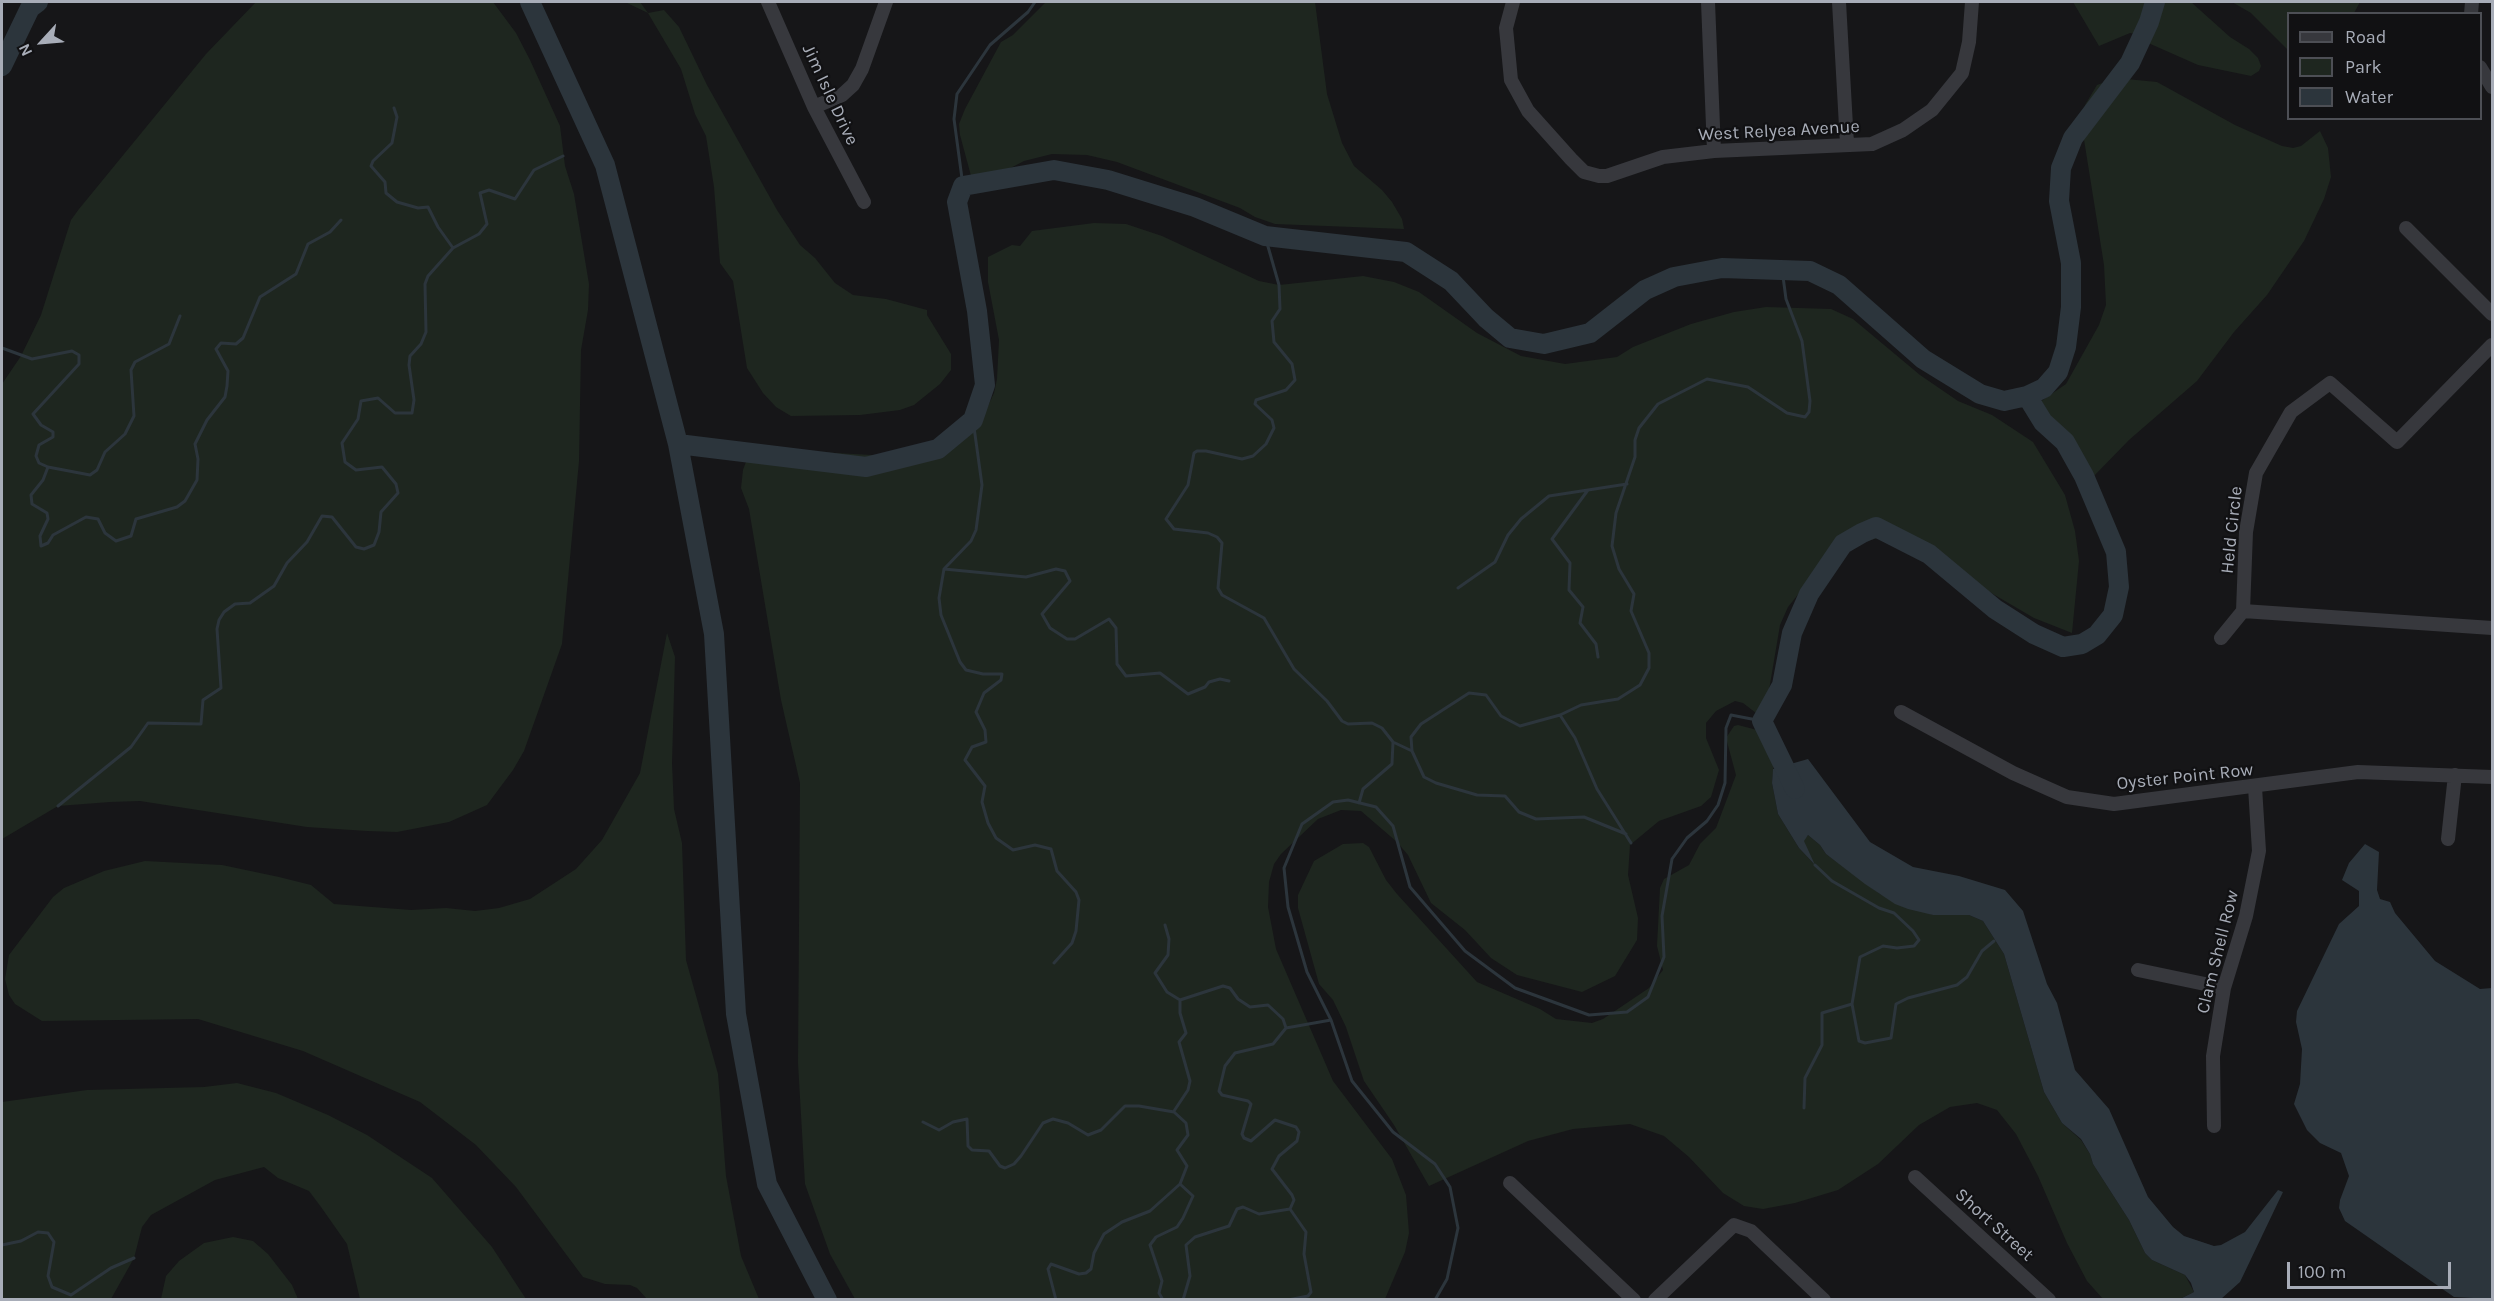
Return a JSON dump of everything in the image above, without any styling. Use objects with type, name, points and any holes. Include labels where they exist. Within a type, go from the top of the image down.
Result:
[{"type":"street","name":"Jim Isle Drive","points":[[768,2],[814,108],[864,202]]},
{"type":"street","points":[[814,108],[842,95],[853,85],[862,69],[886,2]]},
{"type":"street","name":"West Relyea Avenue","points":[[1513,2],[1506,28],[1511,80],[1528,111],[1571,159],[1584,172],[1599,176],[1608,176],[1663,157],[1714,151],[1872,144],[1903,130],[1932,110],[1962,74],[1972,2]]},
{"type":"street","points":[[1708,2],[1714,151]]},
{"type":"street","points":[[1839,2],[1847,144]]},
{"type":"street","points":[[2482,69],[2493,87]]},
{"type":"street","points":[[2406,228],[2493,314]]},
{"type":"street","name":"Held Circle","points":[[2243,611],[2246,532],[2256,474],[2291,412],[2330,383],[2397,442],[2493,345]]},
{"type":"street","points":[[2220,638],[2243,611],[2493,628]]},
{"type":"street","name":"Oyster Point Row","points":[[1901,712],[2013,773],[2067,796],[2114,804],[2358,772],[2493,777]]},
{"type":"street","points":[[2448,839],[2455,775]]},
{"type":"street","name":"Clam Shell Row","points":[[2214,1126],[2213,1056],[2224,988],[2246,916],[2259,850],[2255,787]]},
{"type":"street","points":[[2138,970],[2224,988]]},
{"type":"street","name":"Short Street","points":[[1915,1177],[2049,1299]]},
{"type":"street","points":[[1509,1183],[1634,1299]]},
{"type":"street","points":[[1655,1299],[1734,1225],[1751,1231],[1824,1299]]},
{"type":"green space","points":[[256,2],[493,2],[516,33],[530,60],[560,126],[565,166],[574,194],[589,284],[588,310],[581,350],[579,461],[562,644],[524,751],[513,770],[487,805],[449,822],[397,832],[367,831],[307,827],[140,801],[110,802],[58,806],[2,839],[2,384],[21,356],[41,315],[71,220],[206,54]]},
{"type":"green space","points":[[625,2],[640,2],[648,13]]},
{"type":"green space","points":[[1046,2],[1315,2],[1327,94],[1342,143],[1354,166],[1382,190],[1392,202],[1402,219],[1404,229],[1275,224],[1255,217],[1240,208],[1117,162],[1087,155],[1052,154],[1024,161],[974,187],[959,124],[1001,42],[1013,35]]},
{"type":"green space","points":[[2073,2],[2191,2],[2230,37],[2249,49],[2258,58],[2261,66],[2259,71],[2251,76],[2198,65],[2146,42],[2137,34],[2130,33],[2099,46]]},
{"type":"green space","points":[[2232,2],[2360,2],[2355,12],[2287,12],[2287,49],[2251,13]]},
{"type":"green space","points":[[664,10],[679,27],[707,85],[777,210],[800,245],[815,258],[835,283],[853,295],[886,299],[927,310],[927,315],[951,354],[951,370],[940,384],[914,405],[900,410],[860,415],[791,416],[776,407],[763,393],[747,368],[733,281],[720,263],[714,187],[706,136],[695,114],[681,69],[648,13]]},
{"type":"green space","points":[[2116,78],[2157,82],[2235,125],[2282,146],[2293,148],[2301,146],[2320,131],[2328,148],[2331,177],[2324,199],[2304,241],[2267,295],[2234,332],[2197,381],[2129,440],[2093,477],[2062,429],[2034,406],[2066,384],[2099,325],[2106,305],[2104,265],[2082,127],[2085,105],[2097,85]]},
{"type":"green space","points":[[1094,223],[1126,224],[1162,236],[1259,281],[1279,285],[1363,276],[1394,282],[1419,292],[1477,333],[1521,356],[1565,364],[1617,357],[1633,347],[1691,324],[1734,312],[1766,307],[1831,309],[1853,319],[1920,375],[1958,401],[1992,415],[2033,442],[2065,495],[2075,531],[2079,561],[2072,633],[2034,618],[1981,587],[1940,554],[1912,539],[1878,538],[1849,546],[1804,587],[1788,607],[1780,625],[1766,708],[1756,713],[1743,703],[1735,701],[1716,711],[1706,723],[1706,738],[1719,770],[1711,797],[1701,806],[1659,821],[1630,845],[1628,875],[1638,918],[1637,940],[1615,976],[1582,992],[1517,975],[1491,958],[1465,930],[1431,903],[1408,855],[1397,842],[1361,811],[1341,810],[1318,819],[1281,854],[1274,864],[1269,882],[1268,907],[1276,949],[1333,1081],[1392,1159],[1406,1195],[1409,1233],[1405,1252],[1385,1299],[855,1299],[830,1254],[805,1184],[798,1063],[800,783],[781,700],[749,509],[741,488],[743,470],[747,459],[754,455],[782,450],[890,456],[942,444],[966,434],[980,423],[994,393],[997,379],[999,340],[988,282],[988,257],[1012,245],[1020,246],[1032,231]]},
{"type":"green space","points":[[667,633],[675,657],[672,763],[674,809],[682,843],[686,960],[718,1074],[726,1176],[741,1256],[759,1299],[647,1299],[637,1288],[630,1285],[605,1284],[583,1277],[516,1187],[476,1145],[420,1102],[303,1051],[198,1019],[42,1021],[15,1004],[9,995],[5,979],[9,955],[53,897],[64,888],[104,871],[145,861],[222,865],[279,877],[311,885],[334,904],[411,910],[446,908],[475,911],[499,908],[530,899],[576,869],[602,840],[640,773]]},
{"type":"green space","points":[[1734,726],[1757,730],[1766,739],[1774,760],[1772,783],[1778,814],[1799,848],[1813,863],[1803,840],[1808,835],[1820,845],[1826,854],[1880,894],[1933,915],[1969,915],[1983,921],[2004,954],[2044,1092],[2062,1123],[2081,1140],[2090,1154],[2093,1164],[2129,1220],[2145,1253],[2152,1260],[2185,1275],[2194,1292],[2180,1299],[2103,1299],[2087,1281],[2016,1134],[1997,1110],[1977,1103],[1950,1107],[1919,1125],[1878,1164],[1838,1190],[1795,1203],[1763,1209],[1744,1206],[1723,1193],[1689,1157],[1664,1136],[1630,1124],[1573,1129],[1528,1141],[1429,1186],[1394,1125],[1364,1081],[1346,1027],[1333,1000],[1319,984],[1298,908],[1298,895],[1314,861],[1343,844],[1363,843],[1369,847],[1386,880],[1397,894],[1477,982],[1540,1009],[1556,1019],[1592,1023],[1603,1019],[1649,988],[1663,970],[1657,946],[1660,888],[1664,879],[1689,865],[1700,844],[1716,828],[1736,775],[1726,738]]},
{"type":"green space","points":[[237,1083],[276,1093],[328,1115],[367,1135],[432,1178],[492,1247],[526,1299],[360,1299],[347,1244],[321,1207],[309,1191],[278,1178],[264,1167],[215,1180],[151,1215],[142,1227],[134,1258],[111,1299],[2,1299],[2,1102],[87,1090],[204,1087]]},
{"type":"green space","points":[[233,1237],[253,1241],[268,1254],[292,1285],[298,1299],[161,1299],[166,1276],[179,1261],[204,1243]]},
{"type":"water","points":[[1808,759],[1870,842],[1913,867],[1959,876],[2005,890],[2023,911],[2047,984],[2057,1003],[2075,1070],[2109,1109],[2148,1197],[2173,1227],[2184,1236],[2214,1246],[2221,1245],[2245,1232],[2278,1190],[2283,1192],[2240,1282],[2221,1299],[2180,1299],[2194,1292],[2191,1283],[2185,1275],[2152,1260],[2145,1253],[2129,1220],[2093,1164],[2081,1139],[2062,1123],[2044,1092],[2004,954],[1983,921],[1969,915],[1933,915],[1895,904],[1826,854],[1820,845],[1808,835],[1804,841],[1815,865],[1799,848],[1778,814],[1772,783],[1773,769]]},
{"type":"water","points":[[2365,844],[2379,852],[2377,890],[2380,899],[2390,902],[2395,913],[2435,961],[2480,989],[2492,988],[2492,1299],[2454,1297],[2345,1221],[2339,1208],[2349,1176],[2341,1153],[2320,1143],[2307,1130],[2294,1104],[2300,1084],[2302,1049],[2296,1022],[2297,1011],[2339,924],[2359,906],[2359,891],[2342,880],[2349,863]]},
{"type":"waterway","points":[[2,66],[30,8],[38,2]]},
{"type":"waterway","points":[[530,2],[605,165],[678,444],[714,634],[736,1014],[767,1184],[827,1300]]},
{"type":"waterway","points":[[963,186],[954,119],[957,94],[990,45],[1028,12],[1035,2]]},
{"type":"waterway","points":[[678,444],[866,467],[938,449],[973,420],[985,385],[977,311],[957,202],[963,186],[1054,170],[1108,180],[1195,207],[1265,236],[1406,252],[1451,281],[1486,318],[1510,338],[1544,344],[1590,333],[1645,290],[1674,277],[1722,268],[1810,271],[1839,285],[1923,359],[1980,394],[2004,401],[2027,396],[2044,388],[2058,372],[2066,347],[2071,307],[2071,263],[2059,201],[2061,168],[2073,138],[2130,63],[2149,22],[2155,2]]},
{"type":"waterway","points":[[394,108],[397,117],[392,143],[373,161],[371,166],[385,182],[386,193],[397,202],[418,208],[428,207],[438,227],[453,248]]},
{"type":"waterway","points":[[58,806],[131,747],[148,723],[201,724],[203,700],[221,688],[217,629],[219,620],[224,612],[235,604],[250,603],[274,586],[287,563],[307,542],[322,516],[332,517],[356,547],[364,549],[374,545],[379,532],[381,512],[398,493],[396,484],[382,467],[356,470],[345,462],[342,443],[358,419],[361,401],[378,398],[395,413],[412,413],[414,400],[409,365],[410,356],[421,344],[426,332],[425,284],[428,276],[453,248],[479,234],[487,224],[480,193],[489,190],[515,199],[534,170],[563,156]]},
{"type":"waterway","points":[[48,467],[43,480],[31,495],[32,504],[47,513],[48,519],[40,536],[41,546],[48,543],[53,535],[86,517],[98,519],[105,533],[116,541],[131,536],[136,519],[177,507],[185,501],[197,480],[198,459],[195,444],[207,420],[225,397],[228,371],[216,349],[221,343],[236,344],[243,338],[260,297],[296,274],[308,244],[330,232],[341,220]]},
{"type":"waterway","points":[[1265,236],[1279,285],[1280,309],[1272,321],[1274,342],[1292,364],[1295,380],[1286,390],[1256,400],[1255,404],[1272,420],[1274,428],[1266,444],[1253,456],[1242,459],[1206,451],[1194,453],[1188,485],[1166,519],[1174,529],[1208,533],[1217,537],[1222,543],[1218,588],[1222,595],[1264,618],[1294,669],[1327,701],[1342,721],[1348,724],[1372,723],[1382,728],[1393,742],[1412,751]]},
{"type":"waterway","points":[[1626,834],[1584,817],[1536,819],[1519,812],[1505,796],[1477,795],[1436,783],[1424,777],[1412,751],[1411,737],[1421,724],[1469,693],[1486,695],[1501,716],[1520,726],[1560,715],[1581,705],[1618,699],[1640,685],[1649,668],[1649,653],[1631,611],[1634,594],[1619,569],[1612,546],[1616,513],[1635,457],[1635,440],[1639,428],[1658,404],[1707,379],[1748,387],[1787,413],[1805,417],[1809,412],[1810,401],[1802,341],[1786,299],[1782,269]]},
{"type":"waterway","points":[[2,348],[32,359],[72,351],[79,355],[79,364],[33,414],[41,425],[53,432],[53,437],[39,445],[36,456],[39,463],[48,467],[90,475],[97,470],[105,452],[125,434],[134,416],[131,370],[135,362],[169,344],[180,316]]},
{"type":"waterway","points":[[1795,789],[1762,721],[1782,685],[1792,633],[1809,594],[1843,544],[1862,533],[1876,527],[1929,554],[1995,609],[2034,634],[2063,647],[2082,644],[2097,635],[2113,615],[2119,587],[2116,552],[2084,476],[2065,442],[2043,422],[2027,396]]},
{"type":"waterway","points":[[973,420],[982,485],[976,530],[971,541],[944,569],[939,598],[941,615],[960,662],[966,670],[983,674],[1002,674],[1001,680],[984,693],[976,712],[985,730],[986,742],[972,747],[965,760],[985,786],[982,802],[988,823],[996,838],[1013,850],[1035,845],[1051,849],[1057,871],[1076,892],[1079,900],[1076,931],[1072,943],[1054,963]]},
{"type":"waterway","points":[[1458,588],[1495,562],[1508,535],[1521,519],[1549,496],[1627,484]]},
{"type":"waterway","points":[[1588,490],[1552,539],[1570,563],[1569,590],[1583,607],[1580,623],[1596,644],[1598,657]]},
{"type":"waterway","points":[[944,569],[1026,577],[1056,569],[1065,571],[1070,581],[1042,614],[1050,628],[1067,639],[1075,639],[1109,619],[1116,628],[1117,664],[1126,676],[1160,673],[1188,694],[1205,687],[1209,682],[1220,679],[1229,681]]},
{"type":"waterway","points":[[1560,715],[1575,738],[1597,789],[1631,843]]},
{"type":"waterway","points":[[1435,1300],[1447,1279],[1458,1228],[1450,1187],[1435,1164],[1393,1132],[1352,1081],[1331,1020],[1307,972],[1288,907],[1284,868],[1302,824],[1333,802],[1348,800],[1376,807],[1393,826],[1410,887],[1465,951],[1515,988],[1589,1015],[1627,1012],[1648,997],[1664,957],[1662,916],[1672,859],[1687,838],[1707,821],[1718,805],[1725,783],[1726,728],[1731,715],[1762,721]]},
{"type":"waterway","points":[[1359,803],[1363,789],[1392,764],[1393,742]]},
{"type":"waterway","points":[[1815,865],[1832,881],[1879,908],[1894,913],[1919,940],[1914,946],[1897,948],[1883,946],[1860,957],[1852,1004],[1859,1041],[1865,1043],[1891,1038],[1896,1004],[1908,998],[1957,985],[1967,977],[1982,951],[1994,941]]},
{"type":"waterway","points":[[1165,925],[1169,939],[1168,955],[1155,973],[1167,992],[1180,1000]]},
{"type":"waterway","points":[[1180,1000],[1223,986],[1230,988],[1238,999],[1250,1007],[1268,1005],[1283,1019],[1286,1028]]},
{"type":"waterway","points":[[1174,1111],[1188,1090],[1190,1081],[1179,1042],[1186,1033],[1180,1013],[1180,1000]]},
{"type":"waterway","points":[[1804,1108],[1805,1078],[1822,1045],[1822,1013],[1852,1004]]},
{"type":"waterway","points":[[1290,1209],[1294,1200],[1292,1195],[1272,1169],[1279,1156],[1297,1141],[1299,1132],[1296,1127],[1275,1120],[1251,1141],[1244,1138],[1242,1134],[1251,1104],[1248,1101],[1222,1095],[1219,1091],[1225,1066],[1235,1053],[1273,1044],[1286,1028],[1331,1020]]},
{"type":"waterway","points":[[923,1122],[939,1130],[953,1122],[967,1119],[968,1146],[972,1150],[989,1151],[1000,1166],[1005,1168],[1014,1164],[1021,1156],[1043,1123],[1053,1119],[1068,1123],[1088,1135],[1101,1130],[1125,1106],[1139,1106],[1174,1112],[1186,1123],[1188,1135],[1177,1150],[1187,1166],[1180,1184],[1150,1211],[1122,1222],[1104,1234],[1094,1253],[1091,1269],[1086,1273],[1079,1274],[1051,1264],[1048,1269],[1056,1300]]},
{"type":"waterway","points":[[1163,1300],[1159,1293],[1162,1281],[1150,1245],[1156,1237],[1177,1227],[1183,1218],[1193,1196],[1180,1184]]},
{"type":"waterway","points":[[1183,1300],[1190,1276],[1186,1245],[1195,1237],[1229,1226],[1237,1209],[1243,1207],[1259,1214],[1290,1209]]},
{"type":"waterway","points":[[1288,1300],[1308,1296],[1311,1292],[1304,1254],[1306,1232],[1290,1209]]},
{"type":"waterway","points":[[2,1245],[21,1241],[38,1232],[48,1233],[54,1242],[48,1276],[52,1287],[71,1295],[111,1268],[134,1258]]}]
